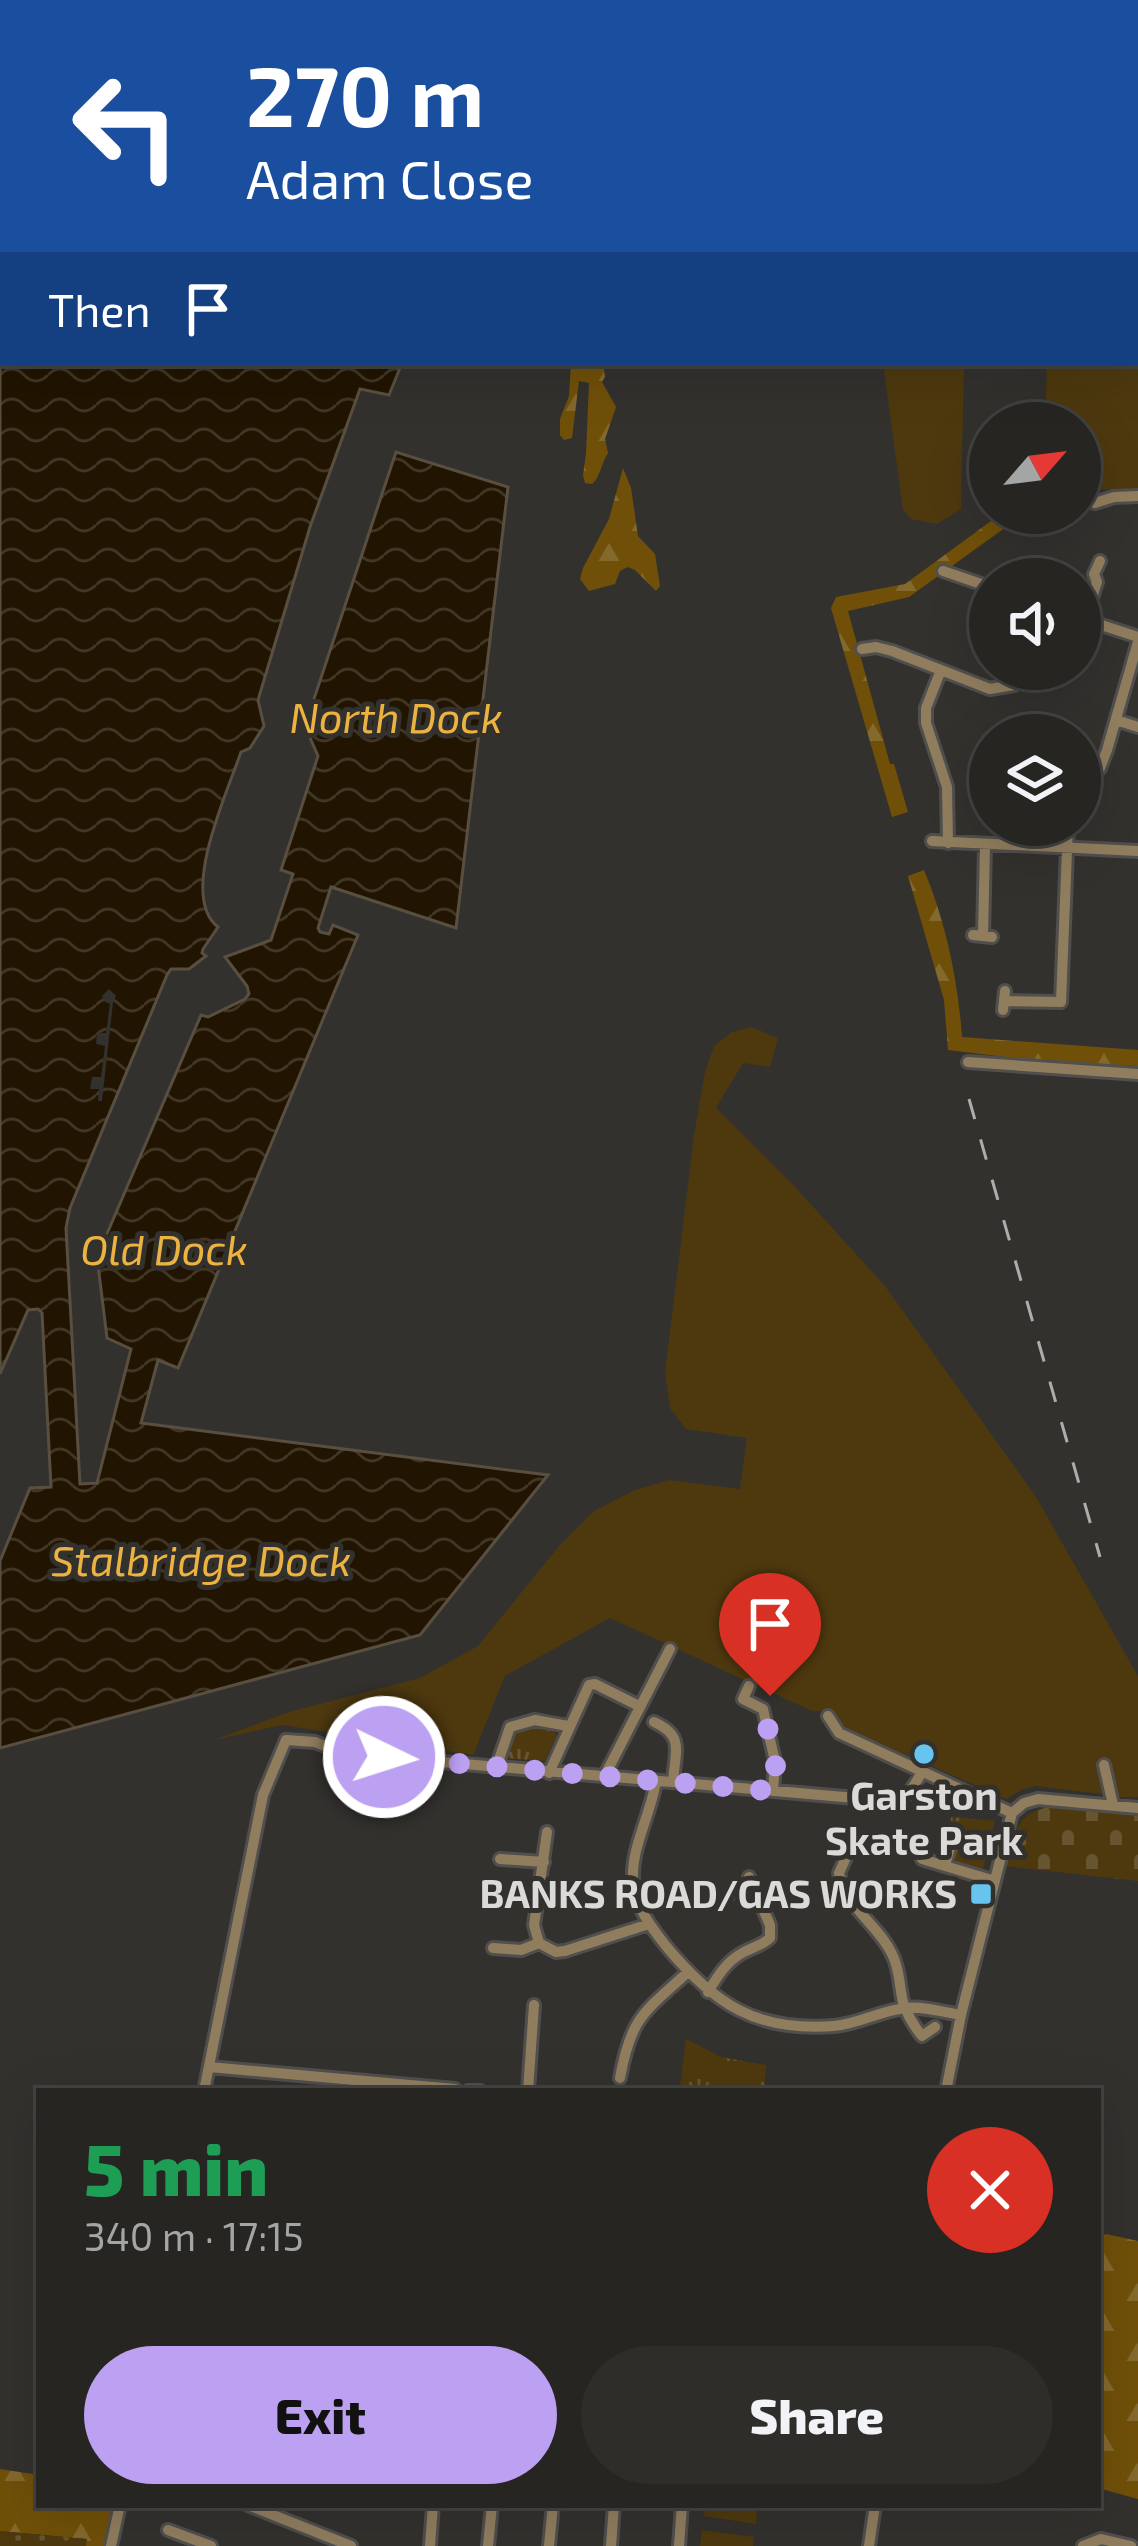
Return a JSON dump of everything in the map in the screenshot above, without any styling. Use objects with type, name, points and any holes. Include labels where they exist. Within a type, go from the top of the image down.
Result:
[{"type":"street","points":[[1101,501],[1138,496]]},
{"type":"street","points":[[943,571],[969,579]]},
{"type":"street","points":[[1101,626],[1138,640],[1101,765]]},
{"type":"street","points":[[862,650],[892,650],[969,681]]},
{"type":"street","points":[[941,670],[926,708],[926,723],[947,787],[948,843]]},
{"type":"street","points":[[1116,720],[1138,727]]},
{"type":"street","points":[[932,841],[969,845]]},
{"type":"street","points":[[982,936],[986,846],[1138,851]]},
{"type":"street","points":[[1004,1001],[1061,1002],[1066,848]]},
{"type":"street","points":[[968,1062],[1138,1074]]},
{"type":"street","points":[[604,1777],[663,1652]]},
{"type":"street","points":[[549,1773],[589,1685],[639,1706]]},
{"type":"street","points":[[749,1686],[743,1699],[763,1709]]},
{"type":"street","points":[[770,1696],[763,1709],[776,1761],[773,1791]]},
{"type":"street","points":[[828,1716],[839,1733],[1012,1813]]},
{"type":"street","points":[[496,1768],[510,1727],[535,1720],[568,1726]]},
{"type":"street","points":[[653,1738],[657,1723],[676,1739],[674,1782]]},
{"type":"street","points":[[205,2088],[262,1795],[286,1740],[315,1742],[344,1753],[496,1768],[900,1800],[922,1772]]},
{"type":"street","points":[[1104,1766],[1113,1805]]},
{"type":"street","points":[[656,1781],[634,1860],[637,1900],[649,1924],[708,1992],[742,2014],[803,2026],[857,2022],[904,2008],[962,2015]]},
{"type":"street","points":[[947,2088],[1012,1813],[1038,1799],[1138,1808]]},
{"type":"street","points":[[538,1943],[534,1925],[547,1832]]},
{"type":"street","points":[[945,1865],[952,1840]]},
{"type":"street","points":[[848,1853],[839,1873],[845,1894],[890,1948],[904,2008],[923,2040],[935,2027]]},
{"type":"street","points":[[500,1859],[544,1862]]},
{"type":"street","points":[[922,1859],[995,1881]]},
{"type":"street","points":[[708,1992],[729,1963],[770,1938],[770,1925],[751,1882],[735,1893]]},
{"type":"street","points":[[493,1948],[521,1950],[538,1943],[565,1951],[649,1924]]},
{"type":"street","points":[[640,2064],[621,2071],[629,2035],[688,1972]]},
{"type":"street","points":[[528,2088],[534,2005]]},
{"type":"street","points":[[209,2067],[442,2088]]},
{"type":"street","points":[[111,2546],[119,2508]]},
{"type":"street","points":[[256,2508],[351,2546]]},
{"type":"street","points":[[430,2546],[433,2508]]},
{"type":"street","points":[[488,2546],[492,2508]]},
{"type":"street","points":[[549,2546],[553,2508]]},
{"type":"street","points":[[611,2546],[614,2508]]},
{"type":"street","points":[[679,2546],[682,2508]]},
{"type":"street","points":[[869,2546],[875,2508]]},
{"type":"street","points":[[168,2530],[211,2546]]},
{"type":"street","points":[[1083,2546],[1101,2539],[1131,2546]]},
{"type":"green space","points":[[571,366],[603,366],[602,382],[616,407],[605,439],[608,453],[592,484],[585,483],[583,475],[589,383],[579,381],[572,438],[564,440],[560,419],[569,396]]},
{"type":"green space","points":[[883,366],[964,366],[961,509],[937,524],[911,519],[903,510]]},
{"type":"green space","points":[[1047,366],[1138,366],[1138,490],[1101,489],[1101,402],[1046,402]]},
{"type":"green space","points":[[623,468],[638,536],[655,554],[660,586],[656,591],[628,567],[620,571],[615,584],[589,591],[580,579],[583,568],[609,519]]},
{"type":"green space","points":[[973,534],[996,534],[909,597],[848,611],[908,812],[892,817],[831,608],[836,597],[905,584]]},
{"type":"green space","points":[[924,870],[950,952],[962,1037],[1138,1050],[1138,1066],[948,1050],[944,1000],[908,876]]},
{"type":"green space","points":[[751,1027],[778,1038],[770,1067],[743,1063],[716,1108],[885,1286],[1036,1497],[1138,1676],[1138,1797],[1117,1797],[1109,1760],[1097,1759],[1102,1794],[1036,1786],[1006,1799],[848,1729],[833,1711],[812,1711],[610,1618],[505,1676],[473,1755],[282,1725],[214,1740],[289,1712],[420,1678],[478,1646],[559,1546],[594,1511],[635,1490],[669,1480],[740,1489],[747,1438],[686,1429],[670,1408],[665,1373],[705,1072],[714,1046],[732,1032]]},
{"type":"green space","points":[[549,1726],[557,1735],[545,1761],[506,1758],[516,1729]]},
{"type":"green space","points":[[1051,1807],[1138,1816],[1138,1881],[1006,1866],[1023,1820]]},
{"type":"green space","points":[[951,1817],[995,1821],[982,1872],[955,1865],[957,1842],[950,1835]]},
{"type":"green space","points":[[686,2039],[721,2057],[766,2065],[764,2088],[680,2086]]},
{"type":"green space","points":[[1101,2236],[1138,2241],[1138,2499],[1101,2489]]},
{"type":"green space","points":[[0,2469],[36,2475],[36,2508],[113,2509],[106,2546],[86,2546],[86,2539],[0,2531]]},
{"type":"green space","points":[[705,2508],[758,2508],[756,2524],[704,2516]]},
{"type":"green space","points":[[702,2530],[754,2537],[753,2546],[700,2546]]},
{"type":"green space","points":[[0,2531],[87,2539],[86,2546],[0,2546]]},
{"type":"water","points":[[0,366],[401,366],[389,395],[360,389],[310,527],[258,700],[264,726],[250,748],[241,752],[204,868],[207,912],[218,927],[203,949],[206,956],[189,969],[171,969],[167,975],[70,1208],[66,1228],[80,1484],[97,1483],[131,1349],[107,1338],[97,1257],[201,1015],[208,1017],[249,994],[225,957],[271,940],[293,874],[281,870],[318,756],[305,726],[396,452],[508,487],[456,928],[331,887],[320,932],[329,934],[333,925],[358,935],[178,1368],[158,1360],[141,1423],[548,1475],[420,1635],[0,1748],[0,1561],[30,1488],[51,1487],[42,1313],[38,1309],[28,1310],[0,1374]]},
{"type":"pier","points":[[109,989],[116,996],[102,1101],[98,1101],[99,1089],[90,1089],[92,1077],[101,1077],[105,1046],[96,1044],[97,1033],[106,1033],[110,1004],[102,996]]},
{"type":"railway","points":[[969,1099],[1100,1557]]},
{"type":"place","name":"Garston Skate Park","points":[[924,1754]]},
{"type":"place","name":"BANKS ROAD/GAS WORKS","points":[[981,1894]]},
{"type":"route","points":[[384,1757],[773,1791],[776,1761],[763,1709],[770,1696]]},
{"type":"water label","name":"North Dock","points":[[396,718]]},
{"type":"water label","name":"Old Dock","points":[[164,1250]]},
{"type":"water label","name":"Stalbridge Dock","points":[[201,1561]]}]
